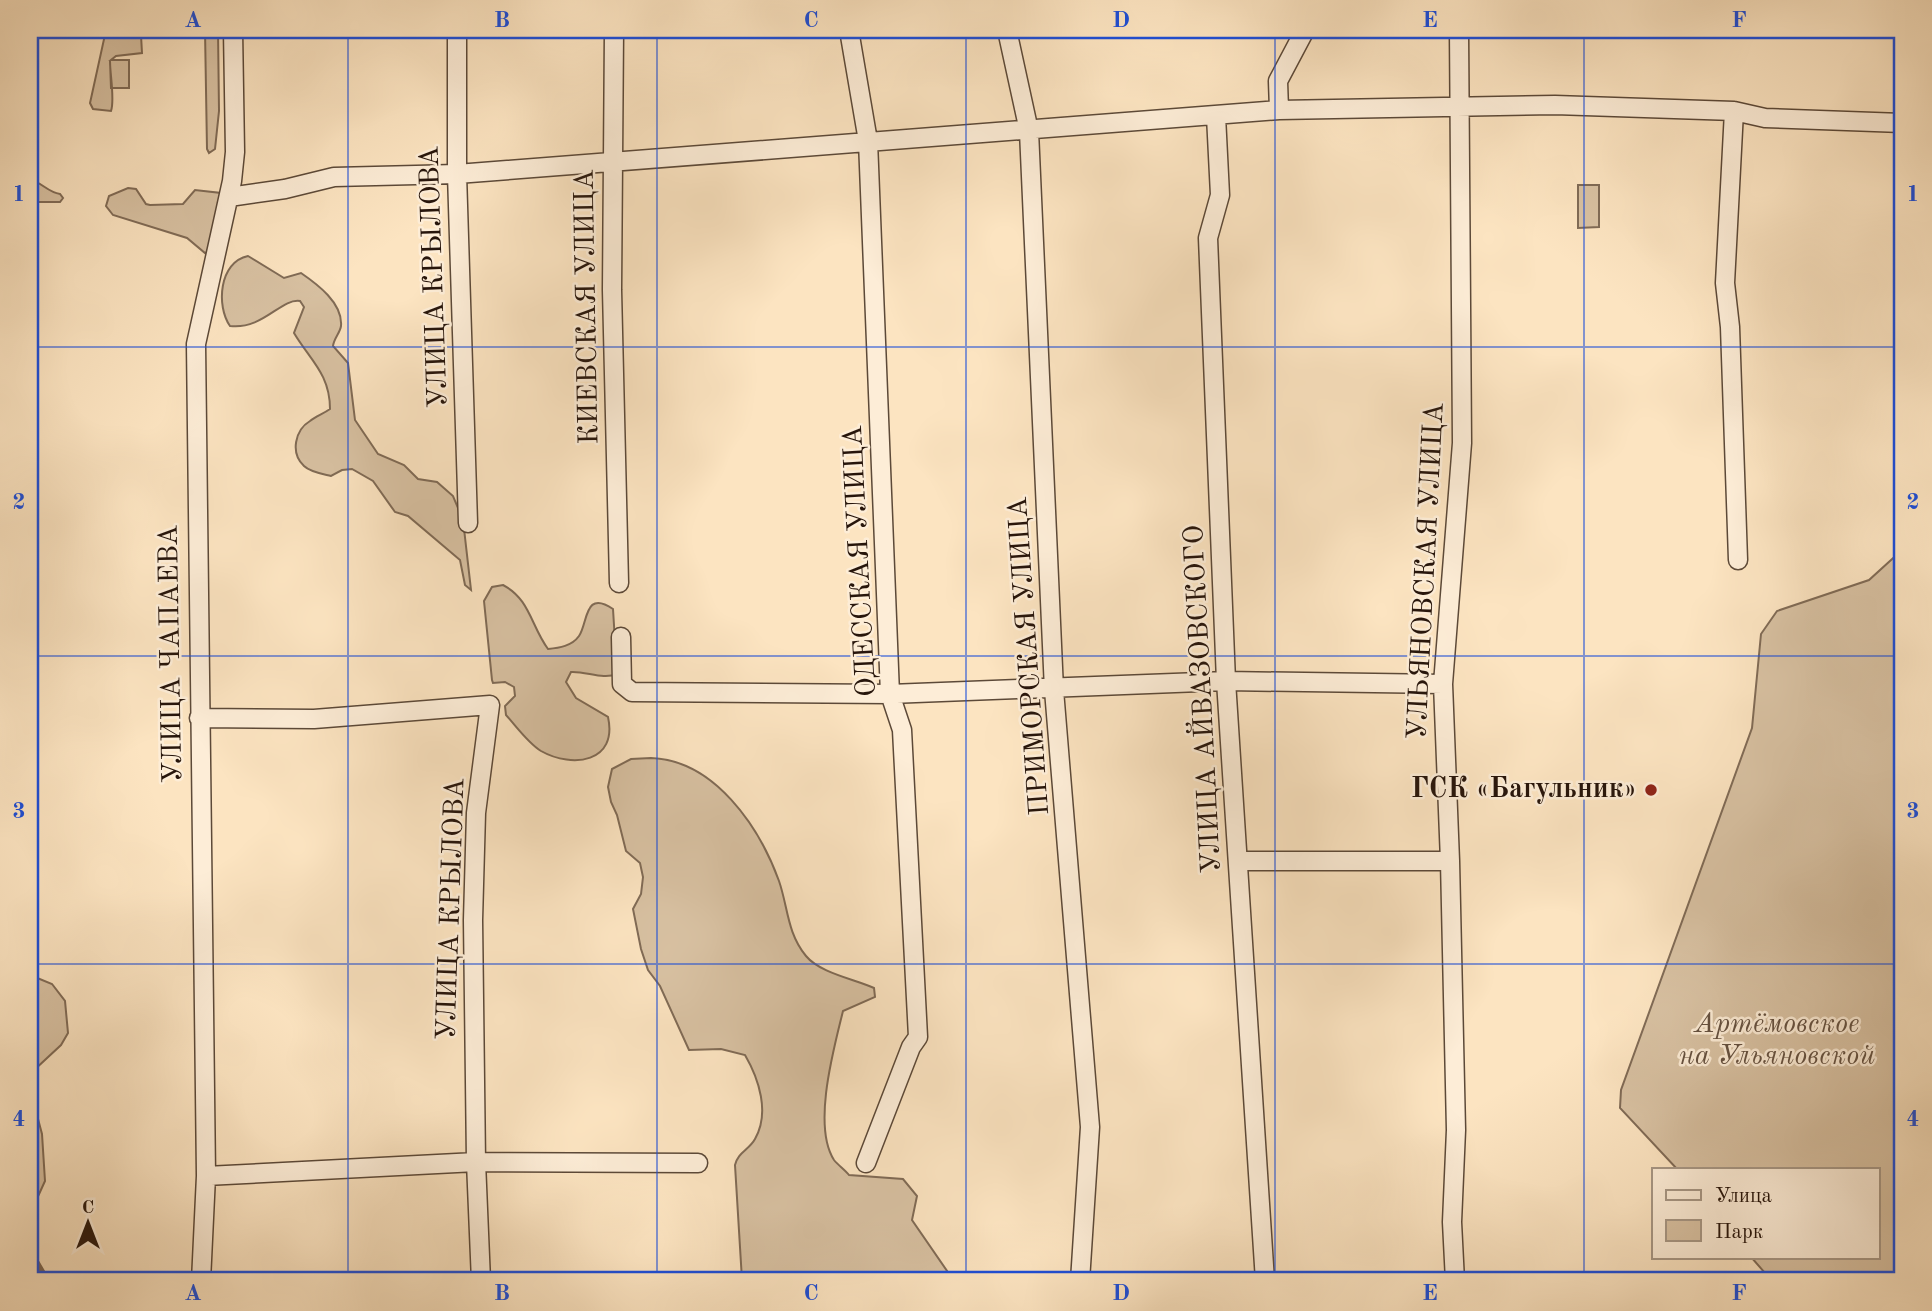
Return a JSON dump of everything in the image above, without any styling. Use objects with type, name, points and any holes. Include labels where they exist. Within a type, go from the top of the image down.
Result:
[{"type":"street","name":"УЛИЦА ЧАПАЕВА","points":[[201,1281],[206,1175],[196,344],[229,197],[235,152],[233,30]]},
{"type":"street","name":"УЛИЦА КРЫЛОВА","points":[[457,30],[457,174],[468,523]]},
{"type":"street","name":"КИЕВСКАЯ УЛИЦА","points":[[614,30],[613,160],[619,583]]},
{"type":"street","name":"ОДЕССКАЯ УЛИЦА","points":[[849,30],[868,141],[890,695],[902,730],[918,1037],[911,1047],[866,1163]]},
{"type":"street","name":"ПРИМОРСКАЯ УЛИЦА","points":[[1007,30],[1029,131],[1054,690],[1090,1127],[1080,1281]]},
{"type":"street","points":[[1279,110],[1278,81],[1305,30]]},
{"type":"street","name":"УЛЬЯНОВСКАЯ УЛИЦА","points":[[1455,1281],[1452,1222],[1456,1130],[1451,861],[1443,684],[1462,443],[1459,30]]},
{"type":"street","points":[[229,197],[285,189],[334,177],[457,174],[1279,110],[1461,106],[1734,111],[1765,118],[1902,123]]},
{"type":"street","points":[[1734,111],[1725,283],[1730,327],[1738,560]]},
{"type":"street","name":"УЛИЦА АЙВАЗОВСКОГО","points":[[1216,116],[1220,195],[1208,238],[1226,681],[1240,861],[1265,1281]]},
{"type":"street","points":[[621,637],[622,684],[626,690],[890,695],[1226,681],[1443,684]]},
{"type":"street","name":"УЛИЦА КРЫЛОВА","points":[[199,718],[314,719],[490,705],[476,813],[473,919],[476,1162],[481,1281]]},
{"type":"street","points":[[1240,861],[1451,861]]},
{"type":"street","points":[[206,1175],[476,1162],[698,1163]]},
{"type":"green space","points":[[106,30],[141,35],[142,53],[116,56],[111,60],[129,60],[129,88],[112,88],[111,111],[93,109],[90,103]]},
{"type":"green space","points":[[205,30],[218,30],[219,111],[215,149],[209,153],[207,149]]},
{"type":"green space","points":[[30,180],[63,198],[60,202],[30,202]]},
{"type":"green space","points":[[1578,185],[1599,185],[1599,227],[1578,228]]},
{"type":"green space","points":[[128,188],[136,189],[146,204],[150,205],[183,204],[195,190],[221,193],[213,250],[205,253],[187,238],[113,215],[106,206],[109,196]]},
{"type":"green space","points":[[248,256],[284,278],[301,273],[333,302],[341,318],[341,326],[333,346],[348,363],[355,420],[378,454],[404,465],[418,479],[437,482],[453,496],[463,520],[471,590],[465,585],[460,560],[408,516],[395,512],[373,481],[352,469],[342,470],[331,476],[307,468],[300,461],[296,442],[301,430],[312,419],[330,409],[327,386],[294,333],[304,307],[300,301],[286,304],[252,323],[230,326],[223,307],[223,286],[231,267]]},
{"type":"green space","name":"Артёмовское на Ульяновской","points":[[1902,550],[1902,1281],[1772,1281],[1752,1258],[1880,1258],[1880,1168],[1676,1168],[1620,1108],[1621,1090],[1752,728],[1761,634],[1777,611],[1869,580]]},
{"type":"green space","points":[[503,585],[525,605],[548,649],[565,646],[579,636],[592,605],[604,604],[613,609],[617,674],[606,676],[571,672],[566,682],[576,698],[608,717],[609,732],[606,744],[590,758],[566,760],[541,751],[506,715],[505,706],[515,696],[514,687],[505,682],[493,683],[484,601],[492,587]]},
{"type":"green space","points":[[651,758],[674,762],[695,770],[714,783],[731,800],[746,818],[770,860],[779,881],[791,929],[806,956],[828,971],[874,988],[875,997],[843,1011],[827,1087],[825,1128],[828,1145],[834,1160],[849,1175],[903,1179],[917,1196],[912,1220],[954,1281],[742,1280],[735,1165],[753,1143],[759,1129],[762,1118],[761,1096],[745,1055],[721,1049],[689,1050],[660,986],[648,970],[641,949],[633,909],[641,894],[643,877],[640,863],[626,851],[608,787],[612,769],[631,759]]},
{"type":"green space","points":[[30,975],[52,984],[65,1001],[68,1033],[61,1045],[32,1072],[30,1089]]},
{"type":"green space","points":[[30,1089],[42,1134],[45,1181],[30,1214]]},
{"type":"waterway","points":[[34,1257],[48,1281]]},
{"type":"place","name":"ГСК «Багульник»","points":[[1651,790]]}]
